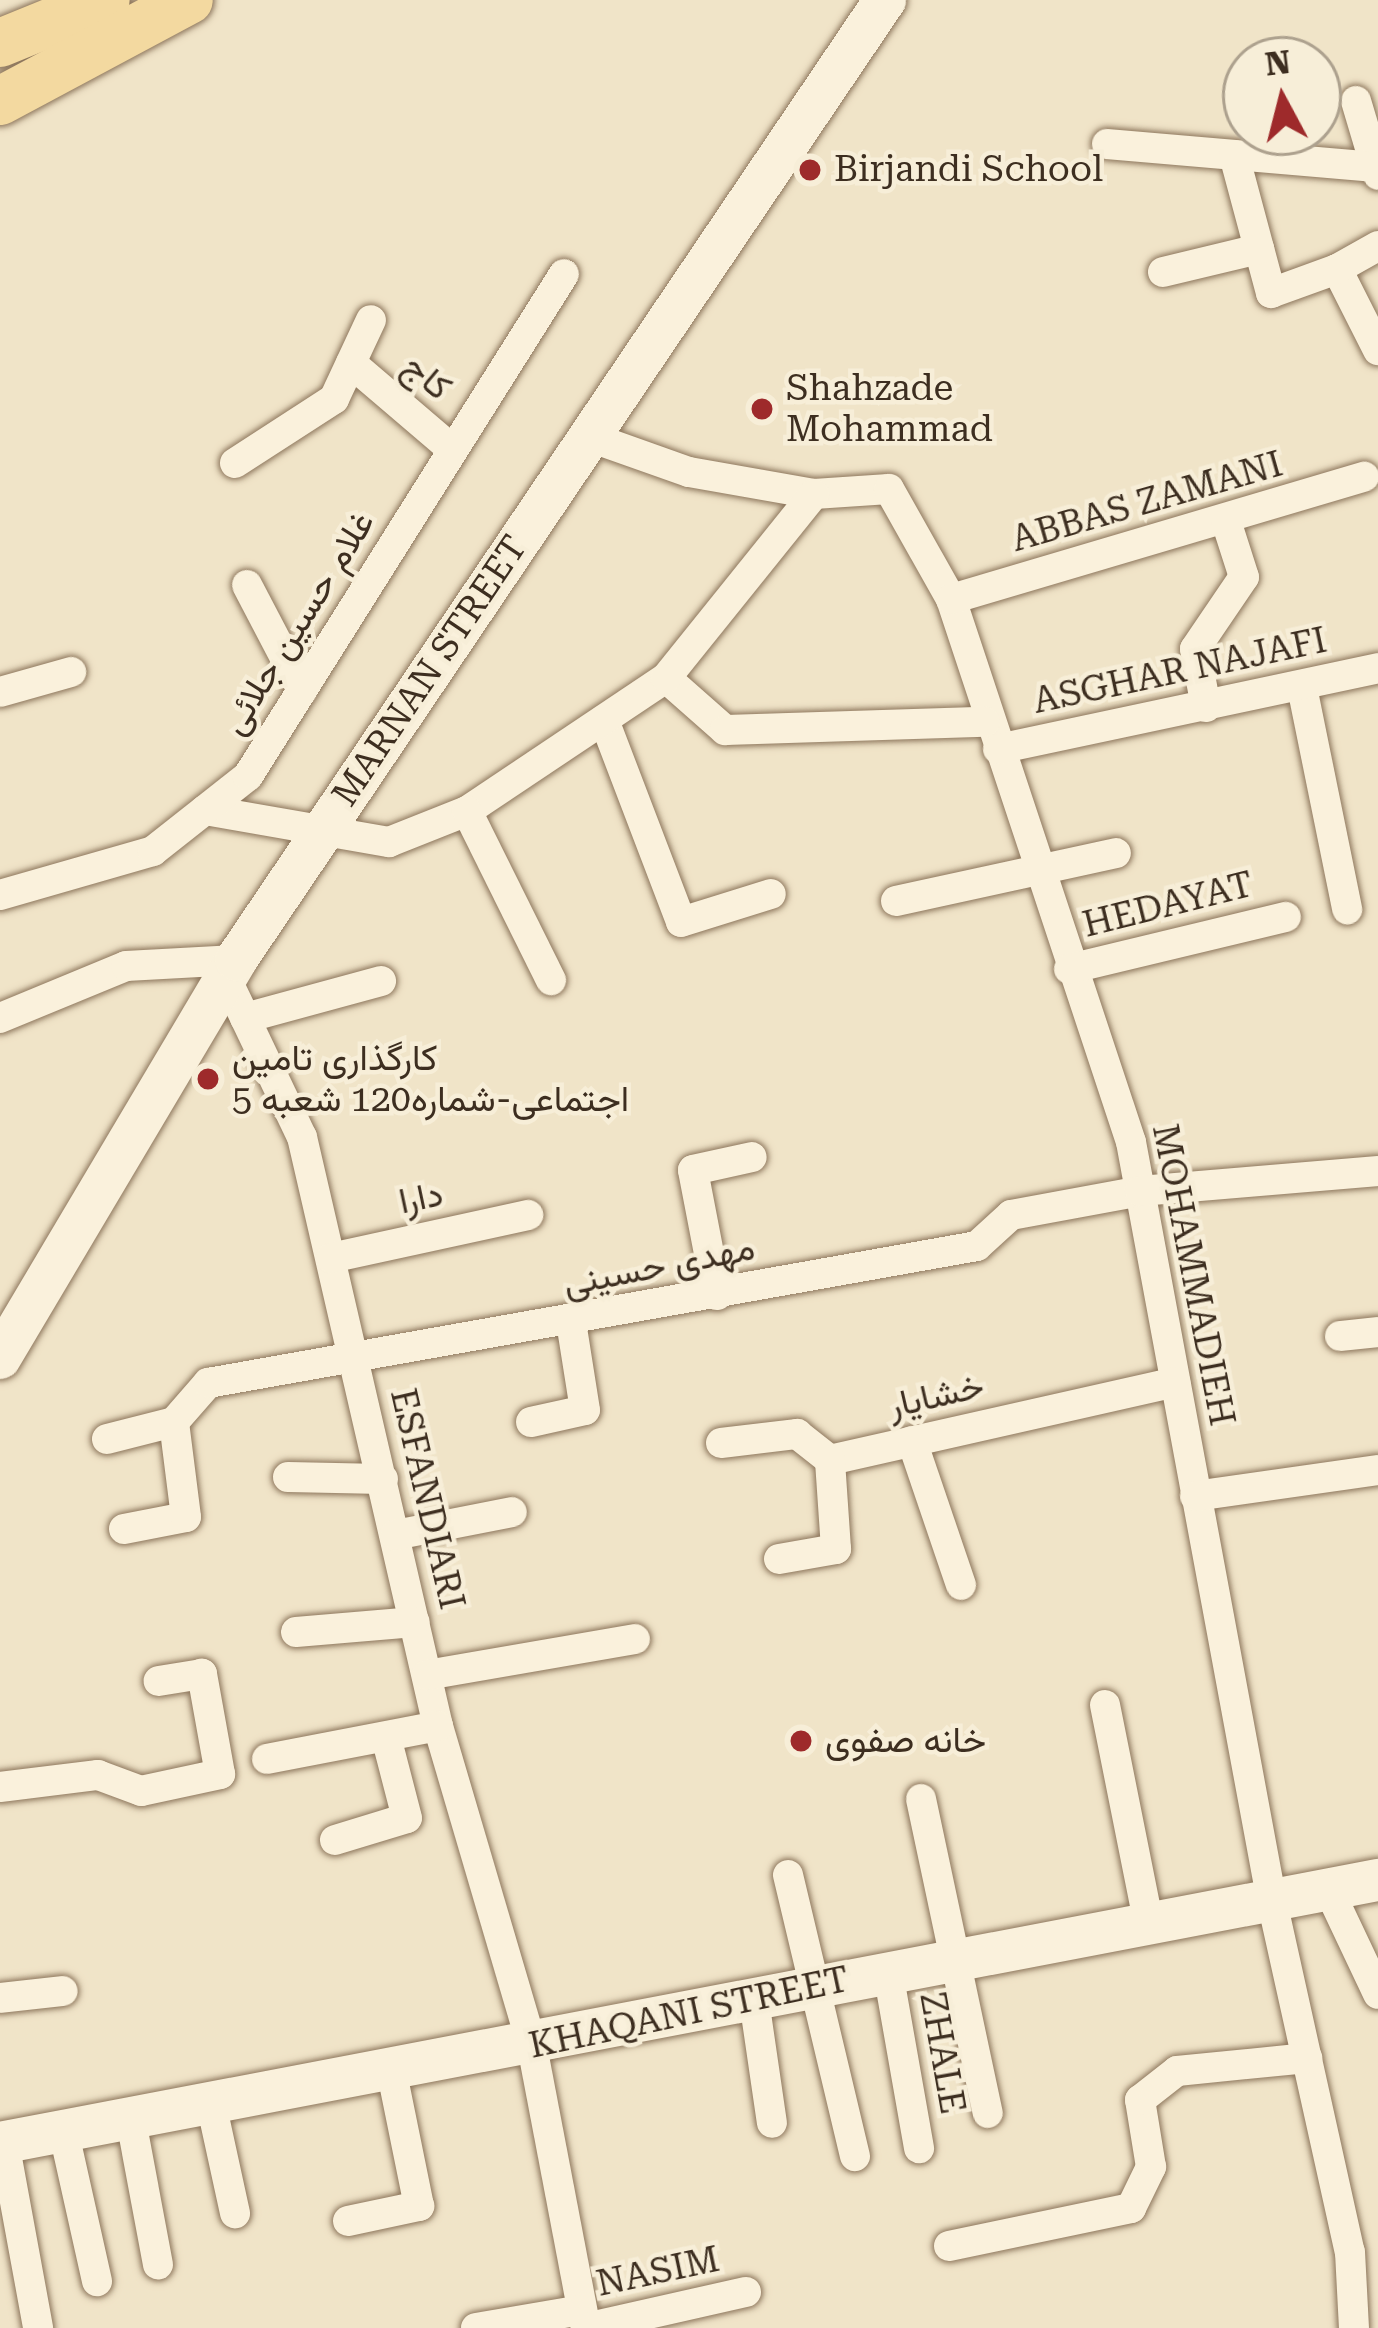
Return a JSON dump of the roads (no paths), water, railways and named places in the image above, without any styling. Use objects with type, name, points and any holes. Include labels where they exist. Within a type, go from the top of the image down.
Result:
[{"type":"main road","points":[[0,43],[106,0]]},
{"type":"main road","points":[[0,101],[189,0]]},
{"type":"main road","name":"MARNAN STREET","points":[[0,1358],[231,969],[885,0]]},
{"type":"main road","name":"KHAQANI STREET","points":[[2,2143],[130,2115],[532,2046],[888,1972],[952,1954],[1378,1880]]},
{"type":"street","points":[[1243,156],[1376,171],[1356,101]]},
{"type":"street","points":[[1107,144],[1222,154]]},
{"type":"street","points":[[1234,156],[1271,293],[1378,247]]},
{"type":"street","points":[[1163,272],[1259,249]]},
{"type":"street","points":[[1337,268],[1378,350]]},
{"type":"street","name":"غلام حسین جلائی","points":[[0,895],[153,850],[248,776],[564,274]]},
{"type":"street","points":[[235,463],[334,399],[371,320]]},
{"type":"street","name":"کاج","points":[[351,363],[453,450]]},
{"type":"street","points":[[205,810],[326,825],[389,842],[467,811],[666,678],[814,494],[689,472],[590,436]]},
{"type":"street","name":"ABBAS ZAMANI","points":[[951,599],[1227,524],[1364,477]]},
{"type":"street","name":"MOHAMMADIEH","points":[[814,494],[889,489],[951,599],[1140,1191],[1271,1898],[1364,2275],[1354,2328]]},
{"type":"street","points":[[1207,707],[1195,649],[1244,577],[1227,524]]},
{"type":"street","points":[[247,585],[302,690]]},
{"type":"street","name":"ASGHAR NAJAFI","points":[[666,678],[725,730],[991,735],[1207,707],[1378,668]]},
{"type":"street","points":[[0,692],[71,672]]},
{"type":"street","points":[[1303,687],[1347,909]]},
{"type":"street","points":[[604,720],[680,922],[771,894]]},
{"type":"street","points":[[467,811],[551,980]]},
{"type":"street","points":[[896,901],[1116,853]]},
{"type":"street","name":"HEDAYAT","points":[[1069,969],[1286,917]]},
{"type":"street","points":[[0,1018],[126,966],[231,969]]},
{"type":"street","name":"ESFANDIARI","points":[[231,969],[245,1018],[302,1137],[438,1726],[532,2046],[585,2322]]},
{"type":"street","points":[[245,1018],[381,981]]},
{"type":"street","points":[[717,1295],[693,1170],[752,1157]]},
{"type":"street","points":[[1140,1191],[1378,1171]]},
{"type":"street","name":"مهدی حسینی","points":[[174,1422],[208,1383],[355,1362],[976,1246],[1011,1215],[1140,1191]]},
{"type":"street","name":"دارا","points":[[331,1258],[528,1215]]},
{"type":"street","points":[[531,1423],[585,1410],[571,1322]]},
{"type":"street","points":[[1340,1336],[1378,1332]]},
{"type":"street","name":"خشایار","points":[[830,1460],[1174,1382]]},
{"type":"street","points":[[107,1439],[174,1422],[186,1517],[124,1529]]},
{"type":"street","points":[[721,1443],[796,1433],[830,1460],[836,1549],[779,1558]]},
{"type":"street","points":[[912,1441],[961,1585]]},
{"type":"street","points":[[1195,1496],[1378,1470]]},
{"type":"street","points":[[288,1477],[383,1479]]},
{"type":"street","points":[[395,1535],[512,1512]]},
{"type":"street","points":[[296,1632],[415,1622]]},
{"type":"street","points":[[427,1675],[635,1639]]},
{"type":"street","points":[[0,1787],[98,1775],[140,1791],[220,1774],[202,1674],[159,1681]]},
{"type":"street","points":[[1105,1705],[1148,1920]]},
{"type":"street","points":[[267,1759],[438,1726]]},
{"type":"street","points":[[335,1840],[407,1818],[386,1737]]},
{"type":"street","points":[[921,1798],[988,2113]]},
{"type":"street","points":[[788,1875],[822,1986],[854,2156]]},
{"type":"street","points":[[1328,1888],[1378,1994]]},
{"type":"street","name":"ZHALE","points":[[888,1972],[919,2148]]},
{"type":"street","points":[[0,1998],[63,1991]]},
{"type":"street","points":[[754,2000],[772,2123]]},
{"type":"street","points":[[949,2246],[1131,2208],[1150,2167],[1140,2100],[1177,2071],[1307,2058]]},
{"type":"street","points":[[348,2222],[419,2206],[391,2068]]},
{"type":"street","points":[[211,2103],[235,2213]]},
{"type":"street","points":[[130,2115],[158,2264]]},
{"type":"street","points":[[63,2129],[97,2281]]},
{"type":"street","points":[[2,2143],[38,2328]]},
{"type":"street","name":"NASIM","points":[[476,2328],[585,2322],[746,2292]]},
{"type":"place","name":"Birjandi School","points":[[810,170]]},
{"type":"place","name":"Shahzade Mohammad","points":[[762,409]]},
{"type":"place","name":"کارگذاری تامین اجتماعی-شماره120 شعبه 5","points":[[208,1079]]},
{"type":"place","name":"خانه صفوی","points":[[801,1741]]}]
